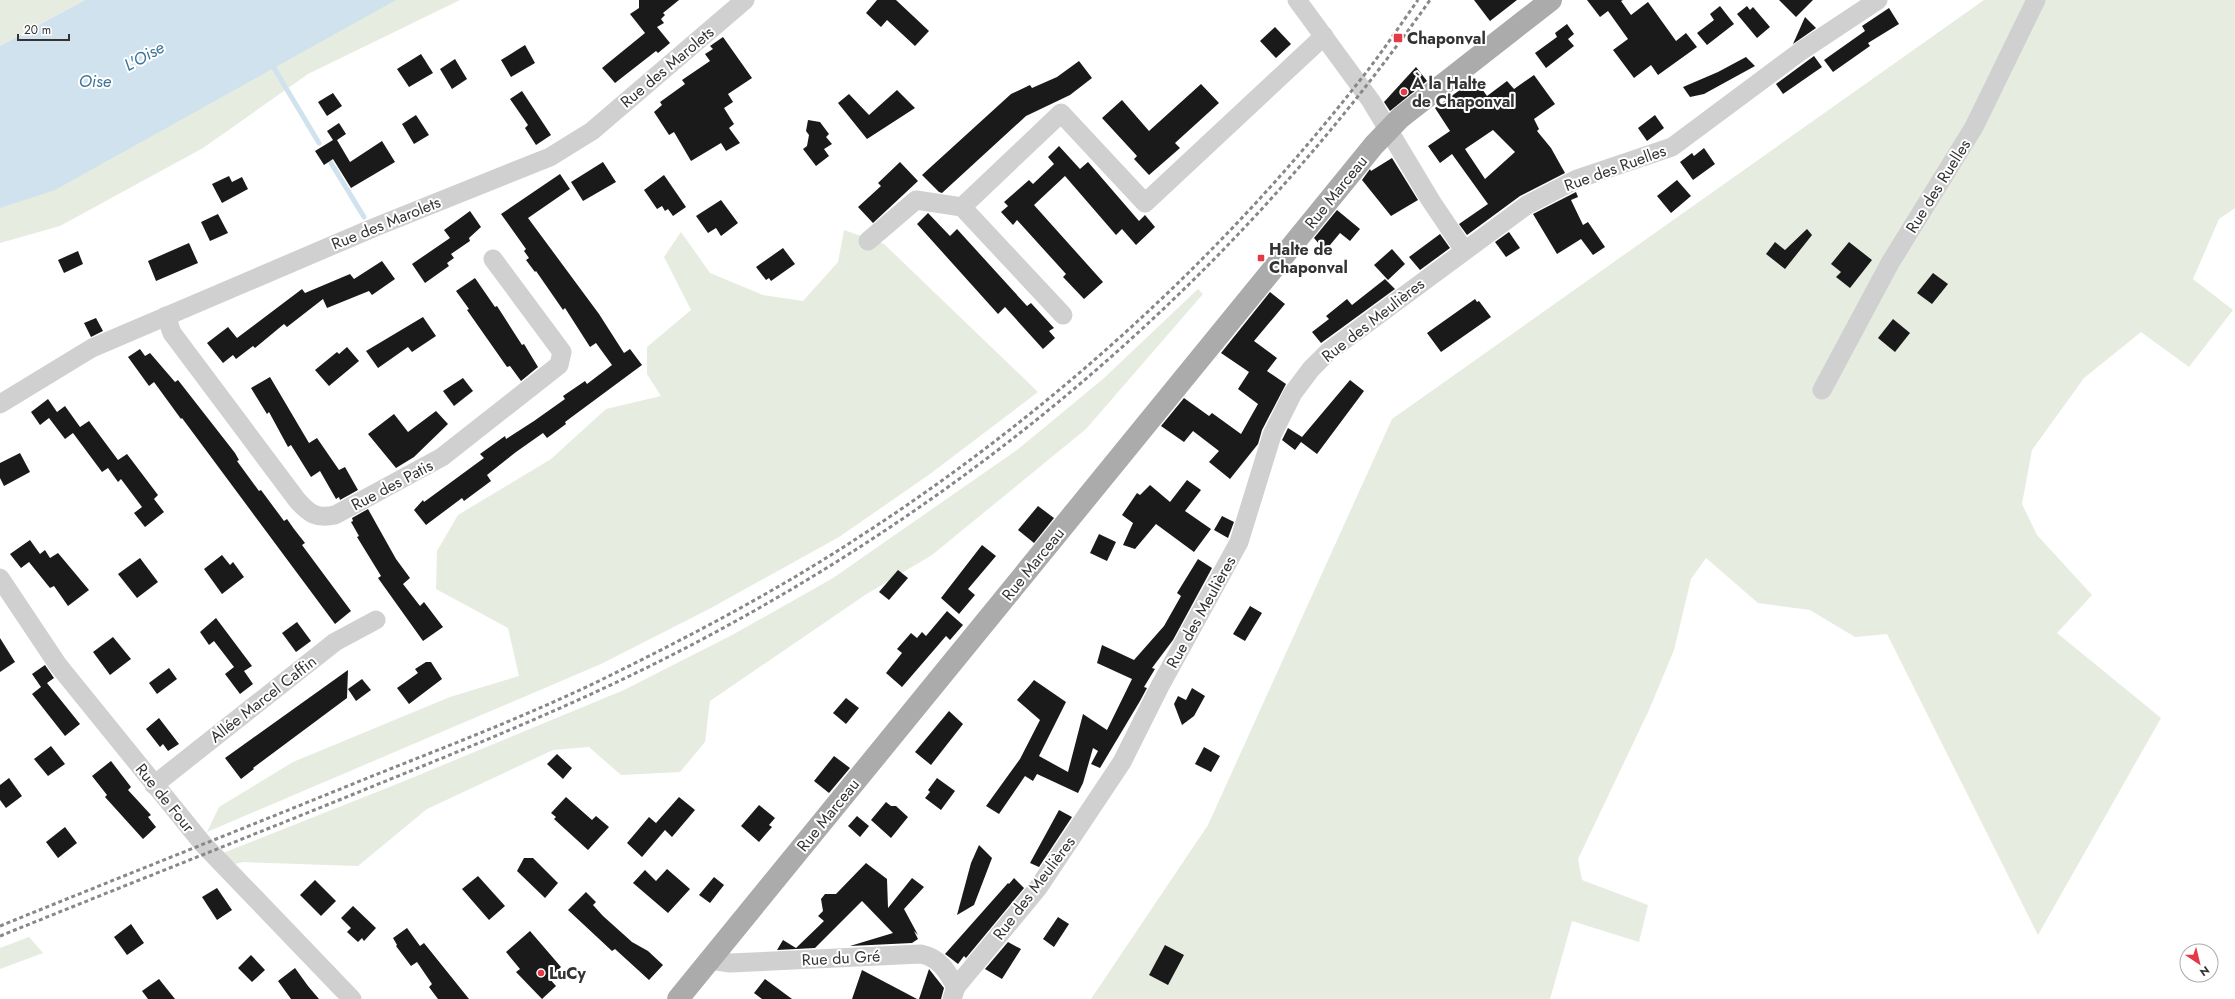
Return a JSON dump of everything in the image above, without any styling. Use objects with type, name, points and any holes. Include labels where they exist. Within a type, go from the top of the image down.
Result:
[{"type":"main road","name":"Rue Marceau","points":[[678,999],[1374,145],[1400,118],[1551,0]]},
{"type":"street","name":"Rue des Marolets","points":[[0,404],[92,348],[373,228],[550,157],[592,131],[745,0]]},
{"type":"street","points":[[1297,0],[1364,90],[1431,201],[1464,250]]},
{"type":"street","name":"Rue des Ruelles","points":[[1464,250],[1527,205],[1577,179],[1672,147],[1801,51],[1878,0]]},
{"type":"street","name":"Rue des Ruelles","points":[[1822,390],[1890,263],[1974,127],[2036,0]]},
{"type":"street","points":[[962,207],[1061,113],[1145,203],[1324,36]]},
{"type":"street","points":[[868,241],[916,200],[962,207],[1063,315]]},
{"type":"street","name":"Rue des Meulières","points":[[954,993],[1038,888],[1122,762],[1160,686],[1239,542],[1272,435],[1293,393],[1328,352],[1464,250]]},
{"type":"street","name":"Rue des Patis","points":[[166,316],[172,333],[297,500],[307,511],[316,517],[326,517],[335,515],[442,457],[559,365],[562,352],[493,259]]},
{"type":"street","name":"Rue de Four","points":[[0,578],[58,665],[209,852],[352,999]]},
{"type":"street","name":"Allée Marcel Caffin","points":[[154,785],[335,642],[376,620]]},
{"type":"street","name":"Rue du Gré","points":[[710,960],[730,963],[921,954],[932,956],[944,966],[954,993]]},
{"type":"shaded area","points":[[0,0],[85,0],[0,46]]},
{"type":"shaded area","points":[[395,0],[460,0],[308,74],[203,148],[60,226],[0,243],[0,207]]},
{"type":"shaded area","points":[[1984,0],[2235,0],[2235,208],[2219,219],[2193,279],[2233,310],[2189,367],[2141,332],[2084,378],[2032,450],[2022,504],[2037,535],[2092,595],[2057,633],[2161,718],[2038,935],[1887,634],[1855,637],[1810,610],[1758,603],[1706,558],[1691,579],[1674,650],[1649,710],[1578,859],[1582,880],[1648,905],[1639,942],[1572,921],[1550,999],[1091,999],[1208,825],[1392,419]]},
{"type":"shaded area","points":[[844,230],[884,244],[1038,392],[930,474],[839,537],[711,608],[601,664],[207,832],[219,807],[293,762],[450,697],[519,676],[508,628],[436,589],[437,551],[458,515],[551,459],[606,409],[661,396],[647,374],[647,347],[691,310],[664,257],[681,232],[710,273],[763,295],[803,301],[838,262]]},
{"type":"shaded area","points":[[1198,289],[1203,294],[1086,429],[932,555],[865,595],[710,701],[705,742],[680,772],[621,775],[589,747],[553,750],[427,809],[358,866],[243,862],[235,864],[223,853],[402,782],[624,690],[734,634],[833,578],[1017,450],[1103,379]]},
{"type":"shaded area","points":[[29,937],[43,953],[0,969],[0,948]]},
{"type":"water","name":"Oise","points":[[85,0],[396,0],[55,190],[0,208],[0,46]]},
{"type":"building","points":[[639,0],[679,0],[663,13],[665,15],[661,19],[664,23],[657,27],[670,43],[658,53],[656,51],[615,83],[602,68],[645,33],[630,14],[639,8]]},
{"type":"building","points":[[877,0],[896,0],[929,31],[915,46],[887,20],[881,27],[866,13]]},
{"type":"building","points":[[1474,0],[1517,0],[1490,21]]},
{"type":"building","points":[[1587,0],[1623,0],[1621,1],[1631,15],[1648,2],[1676,41],[1686,33],[1697,47],[1658,75],[1651,65],[1634,78],[1613,50],[1628,39],[1608,11],[1600,17]]},
{"type":"building","points":[[1779,0],[1813,0],[1796,17]]},
{"type":"building","points":[[1720,6],[1734,24],[1707,45],[1697,33],[1714,20],[1710,14]]},
{"type":"building","points":[[1747,6],[1750,10],[1753,7],[1770,27],[1757,38],[1737,14]]},
{"type":"building","points":[[1889,8],[1899,24],[1868,43],[1870,46],[1833,72],[1824,60],[1865,31],[1862,26]]},
{"type":"building","points":[[1805,17],[1816,28],[1793,44]]},
{"type":"building","points":[[1567,24],[1574,34],[1568,39],[1574,46],[1546,68],[1535,53],[1557,37],[1555,33]]},
{"type":"building","points":[[1275,27],[1291,44],[1276,58],[1260,41]]},
{"type":"building","points":[[723,37],[752,78],[728,94],[733,102],[724,108],[734,124],[729,128],[740,143],[726,151],[721,143],[691,161],[674,132],[669,135],[654,112],[662,105],[660,102],[685,84],[682,80],[710,61],[705,54],[713,49],[710,46]]},
{"type":"building","points":[[525,45],[535,63],[511,77],[501,60]]},
{"type":"building","points":[[421,54],[433,73],[409,87],[397,69]]},
{"type":"building","points":[[1814,56],[1822,67],[1783,94],[1776,84]]},
{"type":"building","points":[[1746,57],[1755,66],[1704,94],[1690,97],[1683,87],[1718,72]]},
{"type":"building","points":[[455,59],[467,79],[452,89],[440,69]]},
{"type":"building","points":[[1079,61],[1092,78],[1070,95],[1026,116],[942,193],[939,192],[922,175],[1011,94],[1030,85],[1032,88],[1057,77]]},
{"type":"building","name":"À la Halte de Chaponval","points":[[1416,67],[1427,81],[1390,111],[1384,102]]},
{"type":"building","points":[[1534,75],[1555,104],[1534,119],[1539,129],[1537,131],[1551,148],[1565,173],[1520,196],[1467,235],[1459,224],[1488,204],[1452,154],[1440,163],[1428,146],[1450,131],[1435,108],[1475,79],[1487,96],[1507,81],[1514,89]],"holes":[[[1493,130],[1515,152],[1485,179],[1465,149]]]},
{"type":"building","points":[[1201,84],[1219,103],[1175,143],[1180,148],[1149,175],[1134,159],[1137,156],[1102,118],[1122,100],[1149,131]]},
{"type":"building","points":[[897,90],[915,108],[867,139],[838,103],[849,94],[869,115]]},
{"type":"building","points":[[522,91],[551,135],[536,145],[525,128],[528,125],[510,99]]},
{"type":"building","points":[[333,93],[342,106],[327,116],[318,102]]},
{"type":"building","points":[[416,115],[429,135],[414,144],[402,124]]},
{"type":"building","points":[[1655,115],[1664,128],[1647,141],[1638,128]]},
{"type":"building","points":[[808,120],[820,122],[829,134],[826,137],[832,144],[824,149],[829,156],[816,166],[803,149],[807,146],[809,135],[806,131]]},
{"type":"building","points":[[339,123],[346,134],[337,140],[350,162],[382,141],[395,162],[351,188],[333,159],[324,165],[315,151],[333,140],[327,131]]},
{"type":"building","points":[[1059,146],[1080,169],[1088,162],[1139,221],[1145,215],[1155,227],[1136,245],[1122,229],[1116,235],[1065,176],[1034,205],[1103,282],[1084,299],[1063,277],[1066,274],[1017,220],[1013,225],[1001,212],[1008,206],[1004,202],[1029,180],[1033,184],[1054,164],[1048,157]]},
{"type":"building","points":[[1704,148],[1715,164],[1693,180],[1680,162],[1692,153],[1694,156]]},
{"type":"building","points":[[1392,158],[1418,200],[1391,216],[1362,180],[1370,169],[1371,171]]},
{"type":"building","points":[[603,162],[616,182],[583,201],[571,182]]},
{"type":"building","points":[[900,162],[918,181],[873,223],[858,207],[881,186],[878,183]]},
{"type":"building","points":[[560,174],[570,189],[528,218],[599,314],[624,353],[630,349],[642,365],[565,422],[566,424],[547,438],[543,433],[516,452],[487,475],[491,481],[464,501],[462,498],[426,525],[414,510],[423,500],[424,502],[484,458],[480,454],[505,436],[506,439],[534,421],[565,399],[563,396],[585,381],[587,384],[612,365],[596,343],[590,347],[565,308],[563,310],[536,271],[535,272],[526,260],[529,258],[524,251],[526,249],[501,214]]},
{"type":"building","points":[[664,175],[686,207],[673,216],[668,209],[665,211],[662,206],[657,209],[644,190]]},
{"type":"building","points":[[229,176],[232,182],[242,177],[248,189],[222,203],[212,184]]},
{"type":"building","points":[[1677,180],[1691,196],[1671,213],[1657,196]]},
{"type":"building","points":[[1576,192],[1578,197],[1571,200],[1583,225],[1588,222],[1605,247],[1593,255],[1581,239],[1557,254],[1533,214]]},
{"type":"building","points":[[721,200],[738,223],[721,236],[716,228],[708,233],[696,216]]},
{"type":"building","points":[[1337,210],[1360,229],[1350,241],[1340,233],[1325,251],[1314,238]]},
{"type":"building","points":[[470,211],[481,227],[469,238],[470,241],[451,254],[454,258],[447,263],[449,266],[425,283],[412,264],[450,238],[444,230]]},
{"type":"building","points":[[928,213],[950,236],[957,229],[1027,306],[1031,303],[1054,328],[1049,331],[1055,338],[1043,349],[1005,307],[998,314],[917,224]]},
{"type":"building","points":[[218,214],[228,233],[210,241],[201,222]]},
{"type":"building","points":[[1807,229],[1812,235],[1785,269],[1766,254],[1775,242],[1785,250]]},
{"type":"building","points":[[1509,232],[1520,248],[1506,257],[1495,242]]},
{"type":"building","points":[[1440,234],[1450,248],[1420,270],[1409,257]]},
{"type":"building","points":[[1849,242],[1872,260],[1850,288],[1836,277],[1841,272],[1831,264]]},
{"type":"building","points":[[189,243],[198,263],[156,281],[148,261]]},
{"type":"building","points":[[783,248],[795,264],[771,281],[769,278],[766,280],[756,267]]},
{"type":"building","points":[[1392,249],[1405,264],[1388,280],[1374,265]]},
{"type":"building","points":[[78,251],[83,264],[64,273],[58,260]]},
{"type":"building","points":[[382,261],[395,279],[372,295],[369,291],[327,308],[323,299],[287,327],[284,324],[255,348],[253,346],[236,359],[233,355],[223,363],[207,343],[228,327],[237,338],[302,289],[305,293],[350,274],[354,279]]},
{"type":"building","points":[[1933,273],[1948,284],[1932,304],[1917,293]]},
{"type":"building","points":[[475,278],[495,307],[497,306],[522,345],[524,344],[538,367],[521,381],[510,366],[507,367],[467,310],[469,309],[456,291]]},
{"type":"building","points":[[1385,279],[1395,289],[1321,343],[1312,332],[1329,319],[1326,316],[1347,299],[1352,305]]},
{"type":"building","points":[[1270,292],[1285,304],[1254,341],[1277,358],[1267,371],[1286,384],[1262,430],[1258,444],[1230,479],[1209,462],[1219,451],[1193,431],[1184,442],[1161,426],[1184,398],[1209,416],[1212,413],[1241,434],[1258,404],[1238,389],[1249,372],[1221,353]]},
{"type":"building","points":[[1475,299],[1477,302],[1479,301],[1491,317],[1441,352],[1427,333]]},
{"type":"building","points":[[423,317],[436,336],[412,352],[408,347],[378,368],[366,351]]},
{"type":"building","points":[[96,318],[103,331],[91,337],[84,323]]},
{"type":"building","points":[[1893,319],[1910,333],[1895,352],[1878,338]]},
{"type":"building","points":[[347,347],[359,361],[329,386],[315,370],[337,352],[339,354]]},
{"type":"building","points":[[140,349],[145,356],[150,353],[175,382],[178,380],[235,453],[239,460],[237,461],[259,491],[261,490],[284,521],[287,519],[305,543],[302,545],[351,611],[335,624],[182,418],[181,419],[154,382],[149,386],[128,357]]},
{"type":"building","points":[[270,377],[309,443],[317,438],[339,470],[345,467],[358,490],[340,500],[339,497],[336,499],[320,471],[311,477],[291,445],[288,447],[269,412],[267,414],[251,388]]},
{"type":"building","points":[[463,378],[473,391],[454,406],[443,391]]},
{"type":"building","points":[[1350,380],[1364,391],[1317,454],[1301,442],[1295,450],[1282,440],[1288,428],[1302,437]]},
{"type":"building","points":[[48,399],[57,412],[65,406],[80,427],[89,421],[118,460],[127,454],[158,495],[154,499],[164,512],[145,527],[134,513],[142,507],[121,479],[118,482],[108,468],[102,472],[73,433],[65,439],[49,418],[40,425],[31,412]]},
{"type":"building","points":[[436,411],[448,424],[414,457],[396,468],[368,434],[394,414],[408,432]]},
{"type":"building","points":[[20,453],[30,472],[4,486],[0,478],[0,463]]},
{"type":"building","points":[[1187,480],[1201,490],[1185,511],[1211,529],[1194,552],[1156,524],[1135,549],[1123,545],[1133,523],[1122,515],[1137,493],[1140,495],[1150,485],[1170,502]]},
{"type":"building","points":[[1038,506],[1054,518],[1034,543],[1018,530]]},
{"type":"building","points":[[368,509],[396,559],[410,578],[403,584],[420,606],[424,602],[443,627],[423,641],[378,578],[381,576],[357,537],[359,536],[351,522],[353,521],[352,518]]},
{"type":"building","points":[[1222,516],[1234,522],[1228,538],[1214,530]]},
{"type":"building","points":[[1099,534],[1116,542],[1107,561],[1090,553]]},
{"type":"building","points":[[30,540],[40,554],[45,550],[50,558],[58,553],[89,590],[68,606],[54,586],[50,588],[29,562],[21,568],[10,554]]},
{"type":"building","points":[[982,545],[996,556],[968,589],[975,595],[959,614],[941,598]]},
{"type":"building","points":[[222,555],[230,565],[233,562],[244,577],[222,594],[204,569]]},
{"type":"building","points":[[140,558],[158,582],[137,598],[118,574]]},
{"type":"building","points":[[1198,559],[1212,568],[1173,640],[1152,668],[1155,669],[1144,687],[1147,688],[1100,768],[1091,764],[1098,751],[1093,748],[1083,783],[1078,793],[1037,774],[1033,781],[1025,776],[999,814],[986,806],[1020,759],[1040,720],[1017,700],[1034,680],[1066,702],[1039,756],[1068,772],[1083,714],[1107,730],[1132,679],[1097,663],[1102,645],[1134,660],[1164,626],[1181,596],[1177,593]]},
{"type":"building","points":[[898,570],[908,578],[889,600],[879,592]]},
{"type":"building","points":[[1250,606],[1262,613],[1245,641],[1233,634]]},
{"type":"building","points":[[947,611],[963,625],[950,640],[946,636],[902,687],[886,673],[902,653],[897,649],[911,633],[917,638],[922,632],[926,636]]},
{"type":"building","points":[[216,618],[252,666],[244,671],[253,684],[240,694],[225,674],[234,667],[214,641],[209,645],[200,632]]},
{"type":"building","points":[[297,622],[311,641],[296,652],[282,633]]},
{"type":"building","points":[[113,637],[131,659],[110,675],[93,652]]},
{"type":"building","points":[[0,638],[15,662],[0,672]]},
{"type":"building","points":[[426,662],[431,662],[442,679],[409,704],[397,688],[418,673],[415,669]]},
{"type":"building","points":[[45,665],[54,678],[47,683],[80,724],[65,736],[32,694],[41,687],[32,674]]},
{"type":"building","points":[[169,668],[177,679],[157,694],[149,683]]},
{"type":"building","points":[[348,670],[347,698],[253,768],[254,769],[241,779],[225,758]]},
{"type":"building","points":[[362,679],[371,690],[356,701],[348,689]]},
{"type":"building","points":[[1192,688],[1205,696],[1194,716],[1182,725],[1174,704],[1178,696],[1186,700]]},
{"type":"building","points":[[846,698],[859,708],[846,724],[833,713]]},
{"type":"building","points":[[949,711],[963,724],[931,765],[915,752]]},
{"type":"building","points":[[159,718],[179,744],[168,751],[163,744],[160,747],[146,729]]},
{"type":"building","points":[[51,746],[65,764],[48,776],[34,759]]},
{"type":"building","points":[[1204,747],[1220,756],[1211,772],[1195,764]]},
{"type":"building","points":[[557,754],[572,768],[563,779],[547,764]]},
{"type":"building","points":[[834,756],[850,768],[829,793],[814,781]]},
{"type":"building","points":[[111,761],[131,787],[128,790],[151,815],[148,817],[156,827],[143,839],[105,797],[107,795],[92,776]]},
{"type":"building","points":[[9,778],[22,796],[6,808],[0,800],[0,785]]},
{"type":"building","points":[[937,778],[955,791],[941,810],[925,798],[930,792],[928,790]]},
{"type":"building","points":[[566,797],[592,820],[596,816],[609,827],[588,850],[554,819],[556,817],[551,813]]},
{"type":"building","points":[[679,797],[695,810],[672,837],[665,830],[642,857],[627,843],[649,817],[664,830],[656,823]]},
{"type":"building","points":[[886,802],[891,806],[896,806],[908,817],[891,838],[871,820]]},
{"type":"building","points":[[759,805],[775,818],[769,825],[772,827],[759,842],[741,826]]},
{"type":"building","points":[[1059,810],[1072,817],[1039,867],[1030,863]]},
{"type":"building","points":[[857,816],[869,826],[860,837],[848,826]]},
{"type":"building","points":[[65,827],[77,843],[58,858],[46,842]]},
{"type":"building","points":[[979,845],[992,858],[974,905],[957,915],[971,863]]},
{"type":"building","points":[[524,858],[533,858],[558,883],[545,898],[517,871]]},
{"type":"building","points":[[866,863],[887,879],[888,908],[912,878],[924,887],[904,909],[918,935],[914,931],[918,939],[912,943],[850,946],[893,933],[862,901],[815,948],[777,950],[783,940],[796,948],[824,921],[818,916],[823,911],[821,899],[825,894],[836,894]]},
{"type":"building","points":[[667,869],[690,889],[668,913],[633,883],[645,870],[656,881]]},
{"type":"building","points":[[478,876],[505,906],[489,920],[462,889]]},
{"type":"building","points":[[714,877],[724,885],[710,903],[699,895]]},
{"type":"building","points":[[1014,878],[1024,888],[966,958],[964,956],[958,964],[945,954],[1008,883],[1009,884]]},
{"type":"building","points":[[315,880],[336,901],[321,916],[300,895]]},
{"type":"building","points":[[217,888],[232,910],[217,920],[202,897]]},
{"type":"building","points":[[586,892],[596,902],[593,905],[603,916],[632,942],[648,951],[663,965],[649,980],[615,949],[612,951],[568,910]]},
{"type":"building","points":[[353,906],[376,928],[364,941],[362,938],[358,942],[347,932],[351,928],[341,918]]},
{"type":"building","points":[[1058,917],[1069,924],[1054,947],[1043,939]]},
{"type":"building","points":[[131,924],[144,943],[127,955],[114,937]]},
{"type":"building","points":[[407,928],[420,946],[424,943],[469,999],[438,999],[429,987],[432,984],[417,962],[411,966],[396,946],[397,945],[393,938]]},
{"type":"building","points":[[530,931],[561,967],[549,978],[556,986],[542,999],[516,972],[520,969],[506,952]]},
{"type":"building","points":[[1008,942],[1021,949],[1002,979],[985,969]]},
{"type":"building","points":[[1165,945],[1184,955],[1168,985],[1149,975]]},
{"type":"building","points":[[251,955],[265,970],[252,982],[238,968]]},
{"type":"building","points":[[295,968],[319,999],[291,999],[278,981]]},
{"type":"building","points":[[929,969],[944,988],[941,999],[919,999]]},
{"type":"building","points":[[862,970],[917,999],[852,999]]},
{"type":"building","points":[[159,979],[175,999],[148,999],[142,991]]},
{"type":"building","points":[[765,979],[792,999],[762,999],[754,993]]},
{"type":"waterway","points":[[274,68],[319,143]]},
{"type":"waterway","points":[[331,163],[364,217]]},
{"type":"railway","points":[[0,926],[460,741],[580,690],[705,627],[768,593],[859,537],[929,490],[997,440],[1063,387],[1127,331],[1188,273],[1247,212],[1303,149],[1365,74],[1418,0]]},
{"type":"railway","points":[[0,936],[430,763],[591,694],[670,656],[782,595],[890,527],[993,454],[1090,375],[1183,290],[1271,199],[1353,102],[1430,0]]},
{"type":"place","name":"Chaponval","points":[[1398,38]]},
{"type":"place","name":"À la Halte de Chaponval","points":[[1404,92]]},
{"type":"place","name":"Halte de Chaponval","points":[[1261,258]]},
{"type":"place","name":"LuCy","points":[[541,973]]},
{"type":"water label","name":"L'Oise","points":[[144,56]]}]
